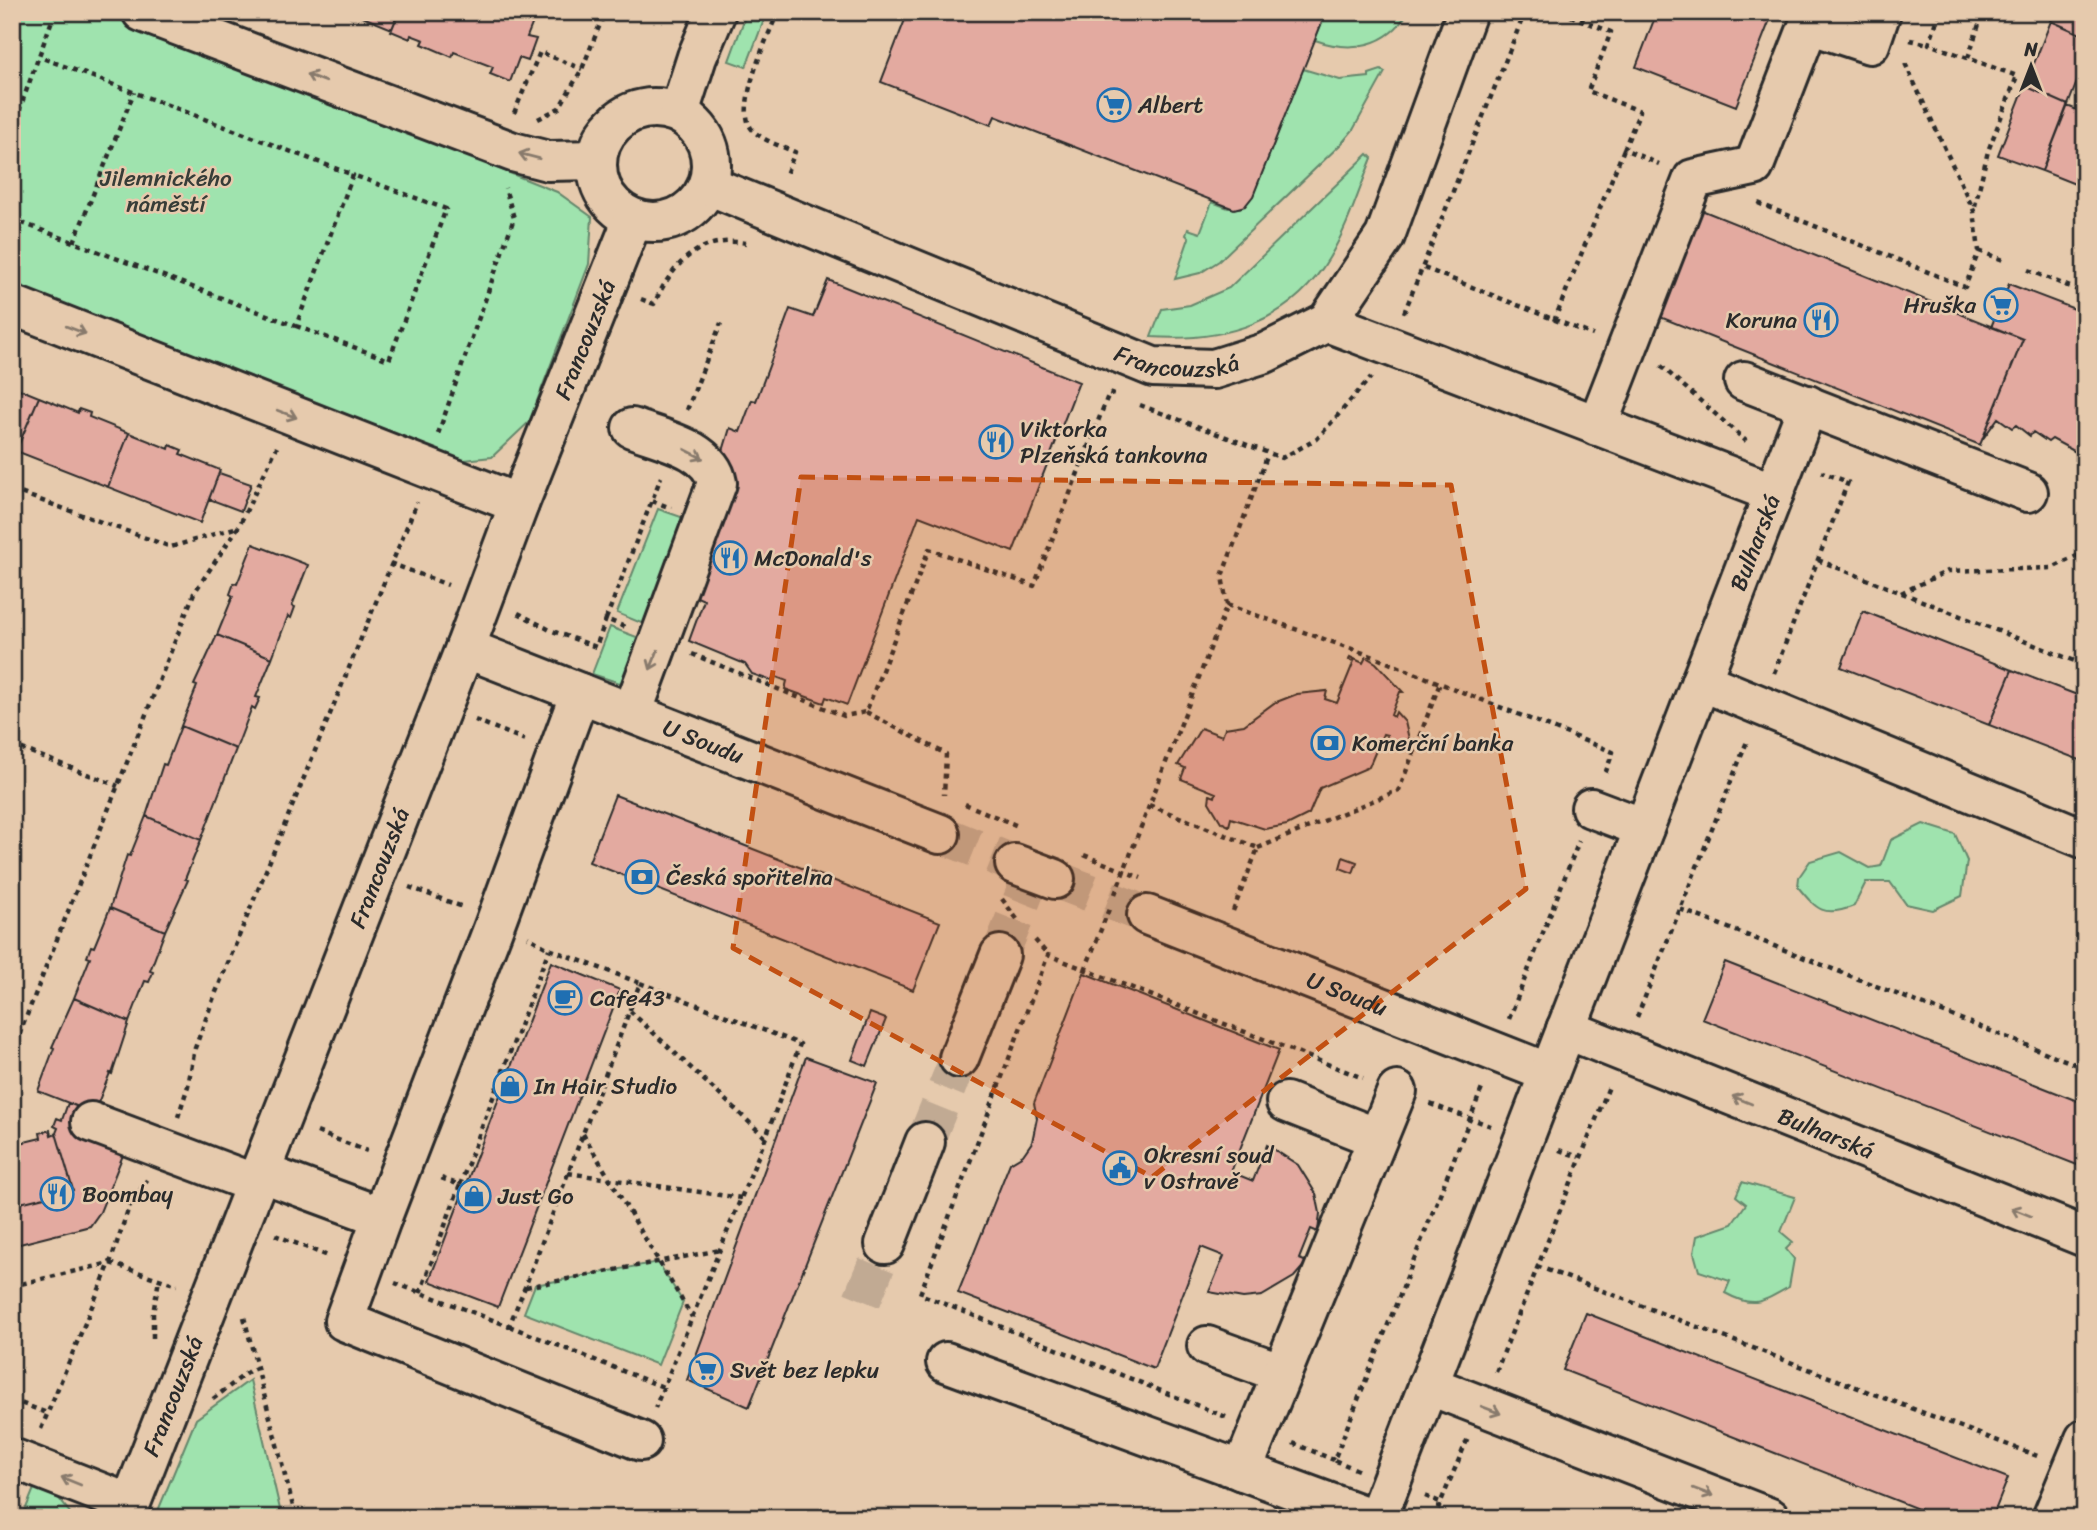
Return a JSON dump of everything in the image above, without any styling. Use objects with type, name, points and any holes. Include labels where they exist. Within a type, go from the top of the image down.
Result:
[{"type":"street","points":[[142,12],[513,152],[548,161],[597,160]]},
{"type":"street","points":[[679,113],[697,57],[716,12]]},
{"type":"street","name":"Francouzská","points":[[708,185],[1153,367],[1214,369],[1265,352],[1326,322],[1385,236],[1467,12]]},
{"type":"street","points":[[1597,426],[1693,178],[1755,166],[1809,24],[1870,44],[1881,12]]},
{"type":"street","points":[[648,108],[679,113],[691,121],[707,144],[711,157],[708,185],[701,199],[678,218],[648,222],[620,212],[602,189],[597,160],[608,131],[626,116],[648,108]]},
{"type":"street","name":"Francouzská","points":[[127,1511],[466,648],[502,599],[519,504],[634,219]]},
{"type":"street","points":[[12,305],[519,504]]},
{"type":"street","points":[[1326,322],[1774,493]]},
{"type":"street","points":[[1744,381],[2028,492]]},
{"type":"street","name":"Bulharská","points":[[1377,1518],[1808,405]]},
{"type":"street","points":[[632,428],[697,454],[709,463],[716,483],[661,642],[632,713]]},
{"type":"street","name":"U Soudu","points":[[466,648],[940,834]]},
{"type":"street","points":[[1701,681],[2085,839]]},
{"type":"street","points":[[580,693],[497,920],[344,1321],[642,1441]]},
{"type":"street","points":[[1591,808],[1644,828]]},
{"type":"street","name":"U Soudu","points":[[1147,915],[1549,1073]]},
{"type":"street","points":[[959,1058],[1000,955]]},
{"type":"street","name":"Bulharská","points":[[1566,1029],[2085,1237]]},
{"type":"street","points":[[1242,1471],[1397,1091]]},
{"type":"street","points":[[1286,1101],[1377,1138]]},
{"type":"street","points":[[91,1122],[167,1150],[382,1217]]},
{"type":"street","points":[[884,1244],[925,1142]]},
{"type":"street","points":[[1207,1346],[1282,1373]]},
{"type":"street","points":[[946,1362],[1371,1518]]},
{"type":"street","points":[[1428,1385],[1770,1518]]},
{"type":"street","points":[[2052,1518],[2085,1439]]},
{"type":"street","points":[[20,1461],[127,1511]]},
{"type":"path","points":[[12,130],[55,12]]},
{"type":"path","points":[[20,1461],[47,1413],[110,1263],[129,1207],[167,1150],[188,1086],[195,1048],[214,997],[417,502],[426,468],[514,218],[503,178],[521,129],[559,108],[582,69],[604,12]]},
{"type":"path","points":[[638,298],[654,304],[669,274],[698,250],[722,242],[743,242],[759,248],[795,152],[751,128],[746,111],[753,80],[778,12]]},
{"type":"path","points":[[1133,402],[1282,458],[1317,439],[1373,375],[1389,344],[1424,268],[1525,12]]},
{"type":"path","points":[[1929,44],[1940,12]]},
{"type":"path","points":[[1968,58],[1983,12]]},
{"type":"path","points":[[1910,39],[1968,58],[2017,76],[1988,151],[1974,211],[1903,60],[1910,39]]},
{"type":"path","points":[[12,219],[389,360],[446,209],[40,57]]},
{"type":"path","points":[[74,242],[134,92]]},
{"type":"path","points":[[1553,321],[1624,149]]},
{"type":"path","points":[[296,326],[353,175]]},
{"type":"path","points":[[1979,251],[2006,261]]},
{"type":"path","points":[[2028,270],[2085,293]]},
{"type":"path","points":[[390,563],[502,599],[516,612],[550,630],[596,647],[606,619],[844,716],[866,712],[929,549],[1034,586],[1109,393],[1121,397]]},
{"type":"path","points":[[12,1054],[194,593],[239,526],[278,447]]},
{"type":"path","points":[[1086,970],[1227,605],[1222,576],[1268,454]]},
{"type":"path","points":[[12,490],[171,547],[239,526]]},
{"type":"path","points":[[1901,593],[1948,571],[2052,568],[2085,552]]},
{"type":"path","points":[[1818,560],[2085,665]]},
{"type":"path","points":[[1227,605],[1440,683],[1613,752],[1334,1460]]},
{"type":"path","points":[[1149,805],[1258,848],[1399,790],[1440,683]]},
{"type":"path","points":[[468,732],[477,710]]},
{"type":"path","points":[[474,719],[529,741]]},
{"type":"path","points":[[12,745],[118,786]]},
{"type":"path","points":[[1231,916],[1258,848]]},
{"type":"path","points":[[403,899],[413,873]]},
{"type":"path","points":[[408,886],[497,920],[549,949],[800,1044],[766,1137],[642,1441]]},
{"type":"path","points":[[1680,909],[2085,1068]]},
{"type":"path","points":[[419,1293],[549,949]]},
{"type":"path","points":[[1440,1502],[920,1294],[1048,955],[1470,1119]]},
{"type":"path","points":[[509,1326],[640,983]]},
{"type":"path","points":[[630,1011],[766,1137]]},
{"type":"path","points":[[312,1130],[460,1185]]},
{"type":"path","points":[[583,1134],[693,1318]]},
{"type":"path","points":[[568,1173],[741,1198]]},
{"type":"path","points":[[267,1246],[272,1234],[663,1387]]},
{"type":"path","points":[[525,1287],[720,1250]]},
{"type":"path","points":[[12,1286],[110,1263],[241,1306],[296,1518]]},
{"type":"path","points":[[1537,1266],[2046,1460]]},
{"type":"path","points":[[12,1400],[47,1413]]},
{"type":"highlighted area","points":[[801,477],[1451,485],[1526,889],[1152,1177],[733,948]]},
{"type":"green space","name":"Jilemnického náměstí","points":[[12,12],[108,12],[557,192],[592,217],[589,264],[529,422],[492,457],[455,461],[12,286]]},
{"type":"green space","points":[[747,12],[767,12],[746,67],[729,61]]},
{"type":"green space","points":[[1326,12],[1408,12],[1400,24],[1379,40],[1368,44],[1342,46],[1315,40]]},
{"type":"green space","points":[[1303,69],[1340,80],[1369,77],[1369,74],[1381,70],[1385,72],[1353,130],[1342,143],[1219,261],[1200,273],[1175,279],[1189,238],[1186,235],[1188,229],[1200,233],[1212,202],[1228,208],[1240,208],[1253,196]]},
{"type":"green space","points":[[1368,154],[1372,158],[1336,246],[1313,281],[1295,299],[1252,324],[1228,332],[1177,338],[1151,337],[1162,309],[1190,305],[1229,288]]},
{"type":"green space","points":[[658,509],[687,519],[646,625],[617,613]]},
{"type":"green space","points":[[610,627],[650,642],[631,680],[620,683],[592,674]]},
{"type":"green space","points":[[1923,824],[1955,834],[1967,861],[1962,896],[1933,910],[1906,904],[1890,882],[1866,882],[1854,906],[1828,911],[1816,906],[1798,887],[1799,877],[1810,861],[1841,852],[1870,868],[1881,866],[1891,840]]},
{"type":"green space","points":[[1742,1182],[1795,1197],[1781,1232],[1793,1242],[1786,1249],[1794,1259],[1789,1287],[1758,1302],[1743,1301],[1725,1293],[1730,1281],[1699,1271],[1694,1253],[1697,1236],[1732,1224],[1746,1204],[1736,1196]]},
{"type":"green space","points":[[658,1262],[683,1302],[658,1365],[524,1313],[535,1285]]},
{"type":"green space","points":[[250,1380],[282,1518],[155,1518],[196,1419]]},
{"type":"green space","points":[[35,1486],[57,1496],[74,1518],[22,1518]]},
{"type":"building","points":[[341,12],[399,12],[392,29],[353,13],[351,16]]},
{"type":"building","points":[[399,12],[537,12],[527,37],[536,39],[528,61],[519,58],[510,82],[490,74],[493,67],[454,52],[452,57],[422,44],[424,40],[411,35],[410,39],[391,31]]},
{"type":"building","name":"Albert","points":[[908,12],[1326,12],[1253,196],[1245,206],[1234,209],[995,116],[991,125],[881,82]]},
{"type":"building","points":[[1657,12],[1773,12],[1736,106],[1636,67]]},
{"type":"building","points":[[2054,12],[2085,12],[2085,36],[2051,21]]},
{"type":"building","points":[[2051,21],[2085,36],[2085,61],[2068,105],[2025,86]]},
{"type":"building","points":[[2025,86],[2068,105],[2042,171],[1998,155]]},
{"type":"building","points":[[2067,106],[2085,113],[2085,188],[2042,171]]},
{"type":"building","name":"Koruna","points":[[1694,207],[2023,339],[1980,445],[1650,313]]},
{"type":"building","points":[[828,280],[1079,382],[1013,552],[919,516],[847,705],[826,697],[824,703],[785,689],[787,681],[774,676],[772,681],[752,674],[745,664],[689,641],[704,600],[681,590],[730,428],[740,432],[752,400],[756,401],[790,309],[813,317]]},
{"type":"building","points":[[2009,284],[2085,313],[2085,457],[2052,439],[2048,442],[2033,432],[2030,436],[2016,425],[2012,428],[1998,418],[1982,440],[2023,339],[1991,327]]},
{"type":"building","points":[[12,386],[39,397],[16,451],[12,449]]},
{"type":"building","points":[[39,397],[78,413],[79,409],[90,413],[89,417],[129,433],[108,487],[16,451]]},
{"type":"building","points":[[129,433],[169,449],[170,445],[182,450],[180,454],[220,470],[200,523],[108,487]]},
{"type":"building","points":[[219,473],[251,484],[241,511],[209,499]]},
{"type":"building","points":[[253,544],[308,565],[292,606],[295,607],[291,618],[288,616],[272,658],[217,635],[233,596],[230,594],[234,583],[237,584]]},
{"type":"building","points":[[1863,611],[2012,670],[1989,725],[1841,667]]},
{"type":"building","points":[[217,635],[272,658],[256,697],[260,698],[255,709],[252,707],[236,749],[181,726],[197,686],[194,685]]},
{"type":"building","points":[[1350,657],[1363,663],[1366,657],[1376,663],[1403,692],[1400,692],[1391,715],[1394,717],[1396,712],[1405,722],[1409,739],[1407,749],[1385,741],[1387,735],[1383,734],[1369,767],[1320,788],[1309,814],[1287,825],[1265,829],[1231,818],[1229,826],[1221,822],[1209,802],[1210,795],[1215,797],[1216,793],[1181,779],[1185,768],[1178,765],[1201,728],[1222,736],[1225,728],[1244,725],[1274,703],[1297,694],[1327,691],[1325,699],[1337,703],[1354,661],[1349,660]]},
{"type":"building","points":[[2012,670],[2085,698],[2085,762],[1989,725]]},
{"type":"building","points":[[181,726],[236,749],[201,840],[146,816],[163,764],[166,765]]},
{"type":"building","points":[[615,795],[940,922],[913,990],[589,862]]},
{"type":"building","points":[[146,816],[201,840],[185,879],[188,880],[165,931],[110,908],[127,855],[130,856]]},
{"type":"building","points":[[1343,857],[1357,862],[1353,873],[1340,868]]},
{"type":"building","points":[[110,908],[165,931],[150,971],[153,972],[149,982],[145,981],[129,1022],[74,998],[90,958],[87,957],[91,946],[94,947]]},
{"type":"building","points":[[551,962],[620,990],[498,1307],[429,1281]]},
{"type":"building","points":[[1725,962],[2085,1104],[2085,1168],[1702,1019]]},
{"type":"building","name":"Okresní soud v Ostravě","points":[[1084,973],[1279,1050],[1231,1172],[1253,1181],[1267,1145],[1298,1165],[1316,1194],[1320,1213],[1318,1232],[1311,1229],[1299,1259],[1307,1262],[1294,1277],[1262,1296],[1243,1298],[1209,1292],[1224,1256],[1201,1247],[1154,1369],[958,1293],[1010,1163],[1023,1155],[1032,1142],[1037,1118],[1034,1103]]},
{"type":"building","points":[[74,998],[129,1022],[112,1074],[110,1073],[94,1113],[38,1091],[54,1048],[52,1047]]},
{"type":"building","points":[[870,1013],[886,1019],[867,1066],[852,1060]]},
{"type":"building","points":[[806,1057],[877,1083],[749,1407],[687,1380]]},
{"type":"building","points":[[68,1103],[94,1113],[84,1139],[123,1155],[100,1212],[90,1226],[12,1246],[12,1205],[73,1190],[56,1133],[58,1128],[54,1126],[57,1118],[62,1120]]},
{"type":"building","points":[[50,1130],[51,1135],[56,1133],[73,1190],[12,1205],[12,1145],[41,1138],[40,1133]]},
{"type":"building","points":[[1586,1313],[2008,1478],[1992,1518],[1941,1518],[1563,1370]]},
{"type":"tunnel","points":[[940,834],[1015,864]]},
{"type":"tunnel","points":[[1055,879],[1147,915]]},
{"type":"tunnel","points":[[1000,955],[1027,887]]},
{"type":"tunnel","points":[[925,1142],[959,1058]]},
{"type":"tunnel","points":[[862,1300],[885,1244]]},
{"type":"place","name":"Albert","points":[[1114,105]]},
{"type":"place","name":"Hruška","points":[[2001,305]]},
{"type":"place","name":"Koruna","points":[[1821,320]]},
{"type":"place","name":"Viktorka Plzeňská tankovna","points":[[996,442]]},
{"type":"place","name":"McDonald's","points":[[730,558]]},
{"type":"place","name":"Komerční banka","points":[[1328,743]]},
{"type":"place","name":"Česká spořitelna","points":[[642,877]]},
{"type":"place","name":"Cafe43","points":[[565,998]]},
{"type":"place","name":"In Hair Studio","points":[[510,1086]]},
{"type":"place","name":"Okresní soud v Ostravě","points":[[1120,1168]]},
{"type":"place","name":"Boombay","points":[[57,1194]]},
{"type":"place","name":"Just Go","points":[[474,1196]]},
{"type":"place","name":"Svět bez lepku","points":[[706,1370]]}]
